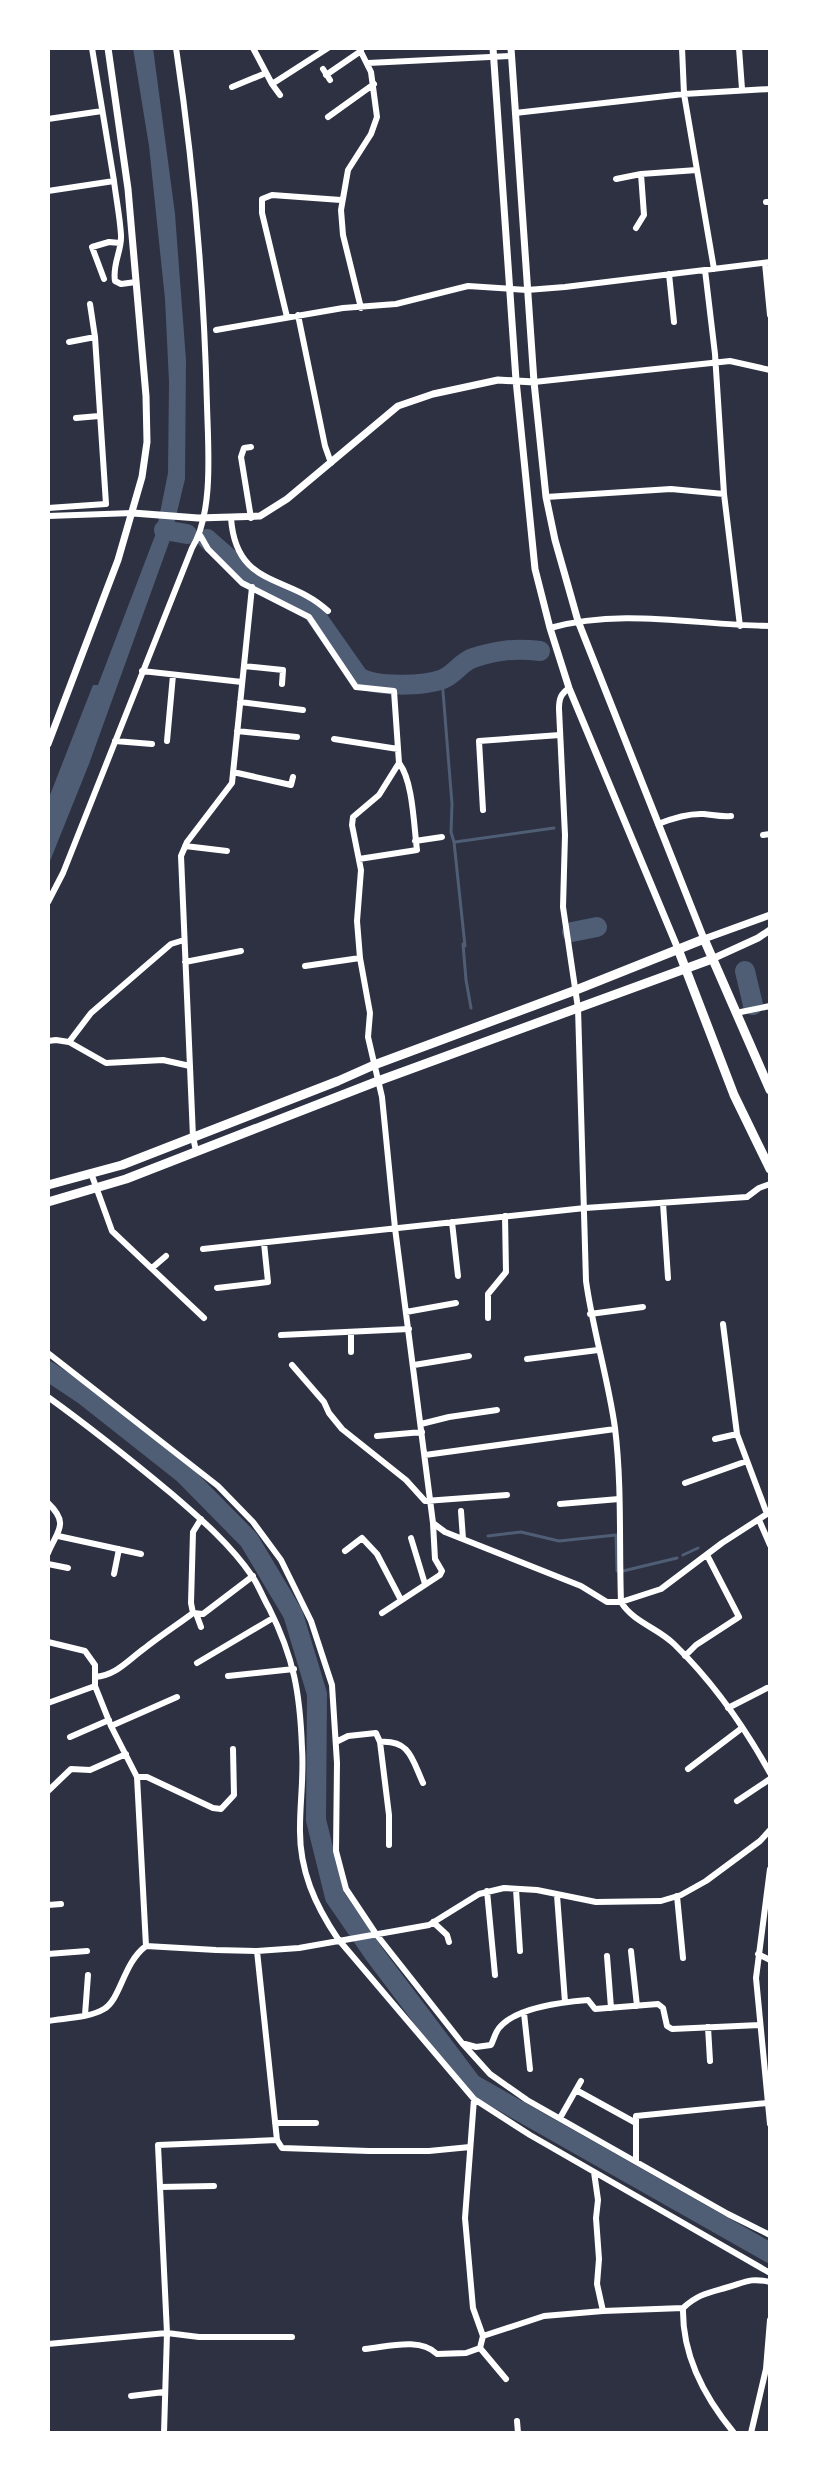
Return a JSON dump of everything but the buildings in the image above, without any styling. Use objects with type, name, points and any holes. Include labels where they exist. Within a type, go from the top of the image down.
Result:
[{"type":"highway","points":[[48,1185],[122,1165],[704,939],[770,1090]]},
{"type":"highway","points":[[678,949],[734,1095],[770,1169]]},
{"type":"highway","points":[[48,1202],[126,1179],[378,1081],[712,959]]},
{"type":"street","points":[[92,48],[114,181],[120,243],[113,272],[115,281],[121,284],[136,282]]},
{"type":"street","points":[[48,744],[52,722],[98,617],[137,513],[147,442],[146,396],[128,189],[108,48]]},
{"type":"street","points":[[48,902],[63,873],[142,671],[200,535],[208,448],[205,303],[194,176],[176,48]]},
{"type":"street","points":[[253,48],[280,95]]},
{"type":"street","points":[[272,84],[328,48]]},
{"type":"street","points":[[682,48],[684,94],[714,269]]},
{"type":"street","points":[[739,48],[742,89]]},
{"type":"street","points":[[326,75],[360,50],[368,63],[374,84],[375,127],[348,170],[341,200],[341,224],[361,308]]},
{"type":"street","points":[[368,63],[511,52],[534,382],[546,497],[578,621],[704,939],[770,915]]},
{"type":"street","points":[[493,53],[516,380],[535,569],[569,688],[678,949]]},
{"type":"street","points":[[232,87],[266,73]]},
{"type":"street","points":[[328,117],[374,84]]},
{"type":"street","points":[[515,113],[684,94],[770,89]]},
{"type":"street","points":[[48,119],[102,111]]},
{"type":"street","points":[[616,179],[697,170]]},
{"type":"street","points":[[636,228],[644,215],[641,174]]},
{"type":"street","points":[[48,191],[114,181]]},
{"type":"street","points":[[287,317],[262,213],[262,199],[272,195],[341,200]]},
{"type":"street","points":[[104,279],[92,247],[109,242],[120,243]]},
{"type":"street","points":[[216,330],[298,315],[396,304],[468,286],[527,290],[768,263],[770,315]]},
{"type":"street","points":[[705,270],[724,494],[740,626]]},
{"type":"street","points":[[669,274],[674,322]]},
{"type":"street","points":[[48,508],[106,504],[90,304]]},
{"type":"street","points":[[298,315],[331,463]]},
{"type":"street","points":[[69,342],[95,337]]},
{"type":"street","points":[[48,516],[137,513],[251,518],[272,510],[398,406],[433,394],[498,380],[534,382],[730,361],[770,370]]},
{"type":"street","points":[[76,418],[99,416]]},
{"type":"street","points":[[251,447],[244,448],[241,457],[251,518]]},
{"type":"street","points":[[546,497],[671,489],[724,494]]},
{"type":"street","points":[[231,518],[232,538],[248,564],[275,582],[321,604],[328,611]]},
{"type":"street","points":[[200,535],[208,549],[242,583],[309,617],[356,687],[394,691],[399,763],[408,784],[417,850],[359,859]]},
{"type":"street","points":[[196,1151],[180,869],[185,846],[232,783],[252,587]]},
{"type":"street","points":[[550,628],[578,621],[654,617],[770,626]]},
{"type":"street","points":[[244,666],[283,670],[282,684]]},
{"type":"street","points":[[142,671],[242,682]]},
{"type":"street","points":[[167,741],[173,675]]},
{"type":"street","points":[[569,688],[559,700],[565,835],[563,907],[578,1008],[586,1281],[590,1314],[605,1370],[615,1429],[621,1602],[626,1610],[664,1634],[710,1682],[770,1776],[737,1801]]},
{"type":"street","points":[[240,702],[303,710]]},
{"type":"street","points":[[237,731],[297,737]]},
{"type":"street","points":[[483,810],[479,741],[560,735]]},
{"type":"street","points":[[334,739],[398,749]]},
{"type":"street","points":[[115,741],[152,744]]},
{"type":"street","points":[[382,1613],[442,1571],[435,1559],[382,1097],[368,1037],[369,1003],[357,921],[361,880],[353,817],[379,795],[399,763]]},
{"type":"street","points":[[233,772],[291,785],[293,777]]},
{"type":"street","points":[[658,824],[680,816],[731,816]]},
{"type":"street","points":[[415,841],[442,837]]},
{"type":"street","points":[[185,846],[227,851]]},
{"type":"street","points":[[712,959],[770,930]]},
{"type":"street","points":[[69,1042],[102,1003],[171,944],[184,940]]},
{"type":"street","points":[[185,962],[241,951]]},
{"type":"street","points":[[305,966],[360,958]]},
{"type":"street","points":[[736,1013],[770,1006]]},
{"type":"street","points":[[48,1041],[69,1042],[106,1063],[163,1060],[190,1066]]},
{"type":"street","points":[[91,1173],[112,1231],[204,1318]]},
{"type":"street","points":[[203,1249],[585,1208],[747,1197],[770,1184]]},
{"type":"street","points":[[663,1203],[668,1278]]},
{"type":"street","points":[[488,1318],[488,1294],[506,1272],[505,1216]]},
{"type":"street","points":[[452,1222],[458,1276]]},
{"type":"street","points":[[217,1288],[268,1282],[264,1243]]},
{"type":"street","points":[[152,1268],[166,1256]]},
{"type":"street","points":[[406,1312],[456,1303]]},
{"type":"street","points":[[590,1314],[643,1307]]},
{"type":"street","points":[[351,1352],[353,1322]]},
{"type":"street","points":[[433,1523],[445,1532],[581,1586],[607,1602],[621,1602],[661,1589],[769,1513],[737,1434],[723,1324]]},
{"type":"street","points":[[281,1335],[409,1329]]},
{"type":"street","points":[[527,1359],[598,1350]]},
{"type":"street","points":[[48,1353],[218,1486],[253,1522],[295,1585],[327,1666],[334,1703],[335,1829],[339,1867],[346,1889],[372,1935],[462,2043],[499,2081],[738,2220],[770,2235]]},
{"type":"street","points":[[414,1365],[469,1356]]},
{"type":"street","points":[[292,1365],[324,1402],[342,1429],[406,1480],[425,1501],[507,1495]]},
{"type":"street","points":[[48,1397],[109,1441],[201,1519],[253,1576],[294,1669],[303,1768],[300,1829],[312,1896],[341,1939],[474,2099],[770,2273]]},
{"type":"street","points":[[377,1436],[422,1428],[449,1417],[497,1410]]},
{"type":"street","points":[[425,1455],[615,1429]]},
{"type":"street","points":[[715,1439],[737,1434]]},
{"type":"street","points":[[685,1483],[747,1461]]},
{"type":"street","points":[[560,1504],[619,1499]]},
{"type":"street","points":[[48,1503],[58,1514],[60,1528],[48,1553]]},
{"type":"street","points":[[461,1511],[463,1539]]},
{"type":"street","points":[[201,1519],[193,1532],[191,1603],[201,1627]]},
{"type":"street","points":[[759,1520],[770,1545]]},
{"type":"street","points":[[58,1536],[141,1554]]},
{"type":"street","points":[[345,1551],[362,1538],[377,1554],[401,1600]]},
{"type":"street","points":[[411,1538],[425,1584]]},
{"type":"street","points":[[114,1574],[119,1549]]},
{"type":"street","points":[[685,1656],[696,1645],[739,1617],[707,1555]]},
{"type":"street","points":[[48,1564],[68,1568]]},
{"type":"street","points":[[95,1677],[122,1668],[141,1650],[195,1614],[203,1614],[253,1576]]},
{"type":"street","points":[[197,1663],[273,1618]]},
{"type":"street","points":[[48,1642],[85,1651],[95,1665],[95,1686],[137,1777],[146,1946],[129,1965],[107,2008],[48,2021]]},
{"type":"street","points":[[228,1676],[294,1669]]},
{"type":"street","points":[[48,1703],[95,1686]]},
{"type":"street","points":[[728,1708],[767,1688]]},
{"type":"street","points":[[70,1737],[177,1697]]},
{"type":"street","points":[[688,1769],[742,1728]]},
{"type":"street","points":[[336,1742],[348,1736],[376,1733],[380,1742],[389,1815],[389,1845]]},
{"type":"street","points":[[380,1742],[392,1741],[406,1747],[423,1783]]},
{"type":"street","points":[[137,1777],[147,1777],[221,1809],[234,1795],[233,1749]]},
{"type":"street","points":[[48,1791],[71,1769],[90,1770],[126,1754]]},
{"type":"street","points":[[146,1946],[257,1951],[299,1948],[413,1929],[433,1922],[487,1891],[504,1888],[537,1890],[596,1902],[661,1901],[706,1881],[770,1830]]},
{"type":"street","points":[[770,1869],[766,1922],[756,1978],[770,2124]]},
{"type":"street","points":[[516,1889],[520,1951]]},
{"type":"street","points":[[487,1891],[495,1975]]},
{"type":"street","points":[[557,1895],[565,2002]]},
{"type":"street","points":[[677,1896],[683,1958]]},
{"type":"street","points":[[48,1905],[61,1904]]},
{"type":"street","points":[[433,1922],[449,1942]]},
{"type":"street","points":[[682,1949],[691,1948]]},
{"type":"street","points":[[48,1954],[87,1951]]},
{"type":"street","points":[[257,1951],[277,2140],[282,2148],[429,2151],[470,2147]]},
{"type":"street","points":[[631,1951],[637,2006]]},
{"type":"street","points":[[758,1954],[770,1960]]},
{"type":"street","points":[[607,1956],[611,2008]]},
{"type":"street","points":[[85,2015],[88,1975]]},
{"type":"street","points":[[462,2043],[476,2047],[491,2045],[500,2026],[509,2019],[565,2002],[588,2000],[595,2009],[661,2006],[669,2028],[760,2025]]},
{"type":"street","points":[[524,2013],[530,2069]]},
{"type":"street","points":[[708,2027],[710,2061]]},
{"type":"street","points":[[560,2118],[581,2081]]},
{"type":"street","points":[[576,2090],[636,2123]]},
{"type":"street","points":[[474,2099],[466,2206],[467,2254],[473,2308],[483,2336],[480,2348]]},
{"type":"street","points":[[636,2161],[636,2116],[767,2103]]},
{"type":"street","points":[[275,2123],[316,2123]]},
{"type":"street","points":[[164,2433],[167,2333],[158,2145],[277,2140]]},
{"type":"street","points":[[594,2172],[598,2200],[597,2284],[603,2311]]},
{"type":"street","points":[[160,2187],[214,2186]]},
{"type":"street","points":[[483,2336],[544,2316],[683,2308],[694,2298],[745,2280],[770,2282]]},
{"type":"street","points":[[683,2308],[684,2333],[690,2357],[704,2388],[734,2433]]},
{"type":"street","points":[[751,2433],[766,2369],[770,2320]]},
{"type":"street","points":[[48,2344],[167,2333],[199,2337],[292,2337]]},
{"type":"street","points":[[365,2349],[418,2344],[437,2354],[466,2353],[480,2348]]},
{"type":"street","points":[[480,2348],[506,2379]]},
{"type":"street","points":[[131,2396],[164,2392]]},
{"type":"street","points":[[517,2421],[518,2433]]},
{"type":"water","points":[[133,48],[153,48],[175,214],[186,360],[185,479],[171,537],[89,764],[48,866],[48,800],[93,685],[98,685],[156,533],[168,473],[169,382],[165,299],[149,146]]},
{"type":"waterway","points":[[164,530],[187,534]]},
{"type":"waterway","points":[[207,539],[248,575],[311,609],[358,676],[365,680],[399,685],[424,683],[443,679],[469,660],[482,655],[506,650],[540,651]]},
{"type":"waterway","points":[[442,679],[452,804],[451,832],[465,946]]},
{"type":"waterway","points":[[455,842],[554,828]]},
{"type":"waterway","points":[[572,932],[597,927]]},
{"type":"waterway","points":[[463,944],[471,1008]]},
{"type":"waterway","points":[[745,971],[753,1005]]},
{"type":"waterway","points":[[48,1371],[84,1395],[184,1474],[249,1540],[293,1614],[317,1694],[316,1820],[335,1897],[472,2084],[770,2253]]},
{"type":"waterway","points":[[488,1536],[521,1532],[559,1541],[616,1535],[617,1571]]},
{"type":"waterway","points":[[683,1555],[698,1548]]},
{"type":"waterway","points":[[623,1571],[677,1558]]}]
